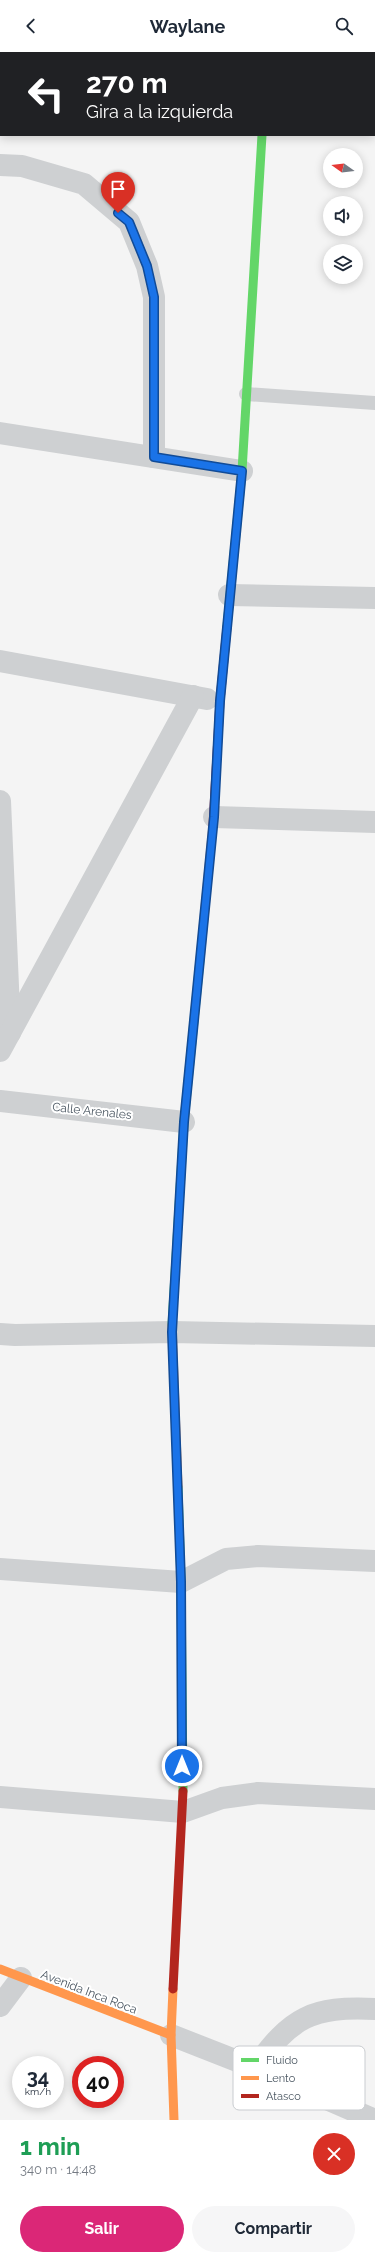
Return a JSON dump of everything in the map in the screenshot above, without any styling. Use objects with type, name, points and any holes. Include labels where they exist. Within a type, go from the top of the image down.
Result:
[{"type":"street","points":[[174,2120],[171,2035],[183,1812],[181,1582],[172,1332],[184,1122],[214,817],[220,701],[242,471],[262,136]]},
{"type":"street","points":[[0,165],[22,166],[84,184],[129,222],[147,266],[154,297],[154,457]]},
{"type":"street","points":[[0,433],[242,471]]},
{"type":"street","points":[[230,596],[375,598]]},
{"type":"street","points":[[0,661],[220,701]]},
{"type":"street","points":[[5,1042],[193,696]]},
{"type":"street","points":[[0,800],[5,1042]]},
{"type":"street","points":[[214,817],[375,822]]},
{"type":"street","name":"Calle Arenales","points":[[0,1101],[184,1122]]},
{"type":"street","points":[[0,1334],[172,1332],[375,1336]]},
{"type":"street","points":[[0,1570],[181,1582],[226,1558],[258,1556],[375,1561]]},
{"type":"street","points":[[0,1797],[183,1812],[222,1798],[258,1793],[375,1798]]},
{"type":"street","name":"Avenida Inca Roca","points":[[0,1969],[171,2035]]},
{"type":"street","points":[[0,2006],[21,1978]]},
{"type":"street","points":[[272,2046],[282,2033],[311,2014],[328,2009],[346,2007],[375,2009]]},
{"type":"street","points":[[171,2035],[233,2059]]},
{"type":"street","points":[[352,2110],[375,2120]]},
{"type":"lane","points":[[246,394],[375,403]]},
{"type":"traffic: fast","points":[[227,627],[242,471],[262,136]]},
{"type":"traffic: fast","points":[[172,1325],[184,1122],[200,960]]},
{"type":"traffic: fast","points":[[178,1487],[181,1582],[183,1791]]},
{"type":"traffic: slow","points":[[200,960],[213,825]]},
{"type":"traffic: slow","points":[[172,1325],[178,1487]]},
{"type":"traffic: slow","points":[[0,1969],[171,2035]]},
{"type":"traffic: slow","points":[[173,1989],[171,2035],[174,2120]]},
{"type":"traffic: jam","points":[[213,825],[220,701],[227,627]]},
{"type":"traffic: jam","points":[[173,1989],[183,1791]]},
{"type":"route","points":[[118,213],[129,222],[147,266],[154,297],[154,457],[242,471],[220,701],[214,817],[184,1122],[172,1332],[181,1582],[182,1766]]}]
